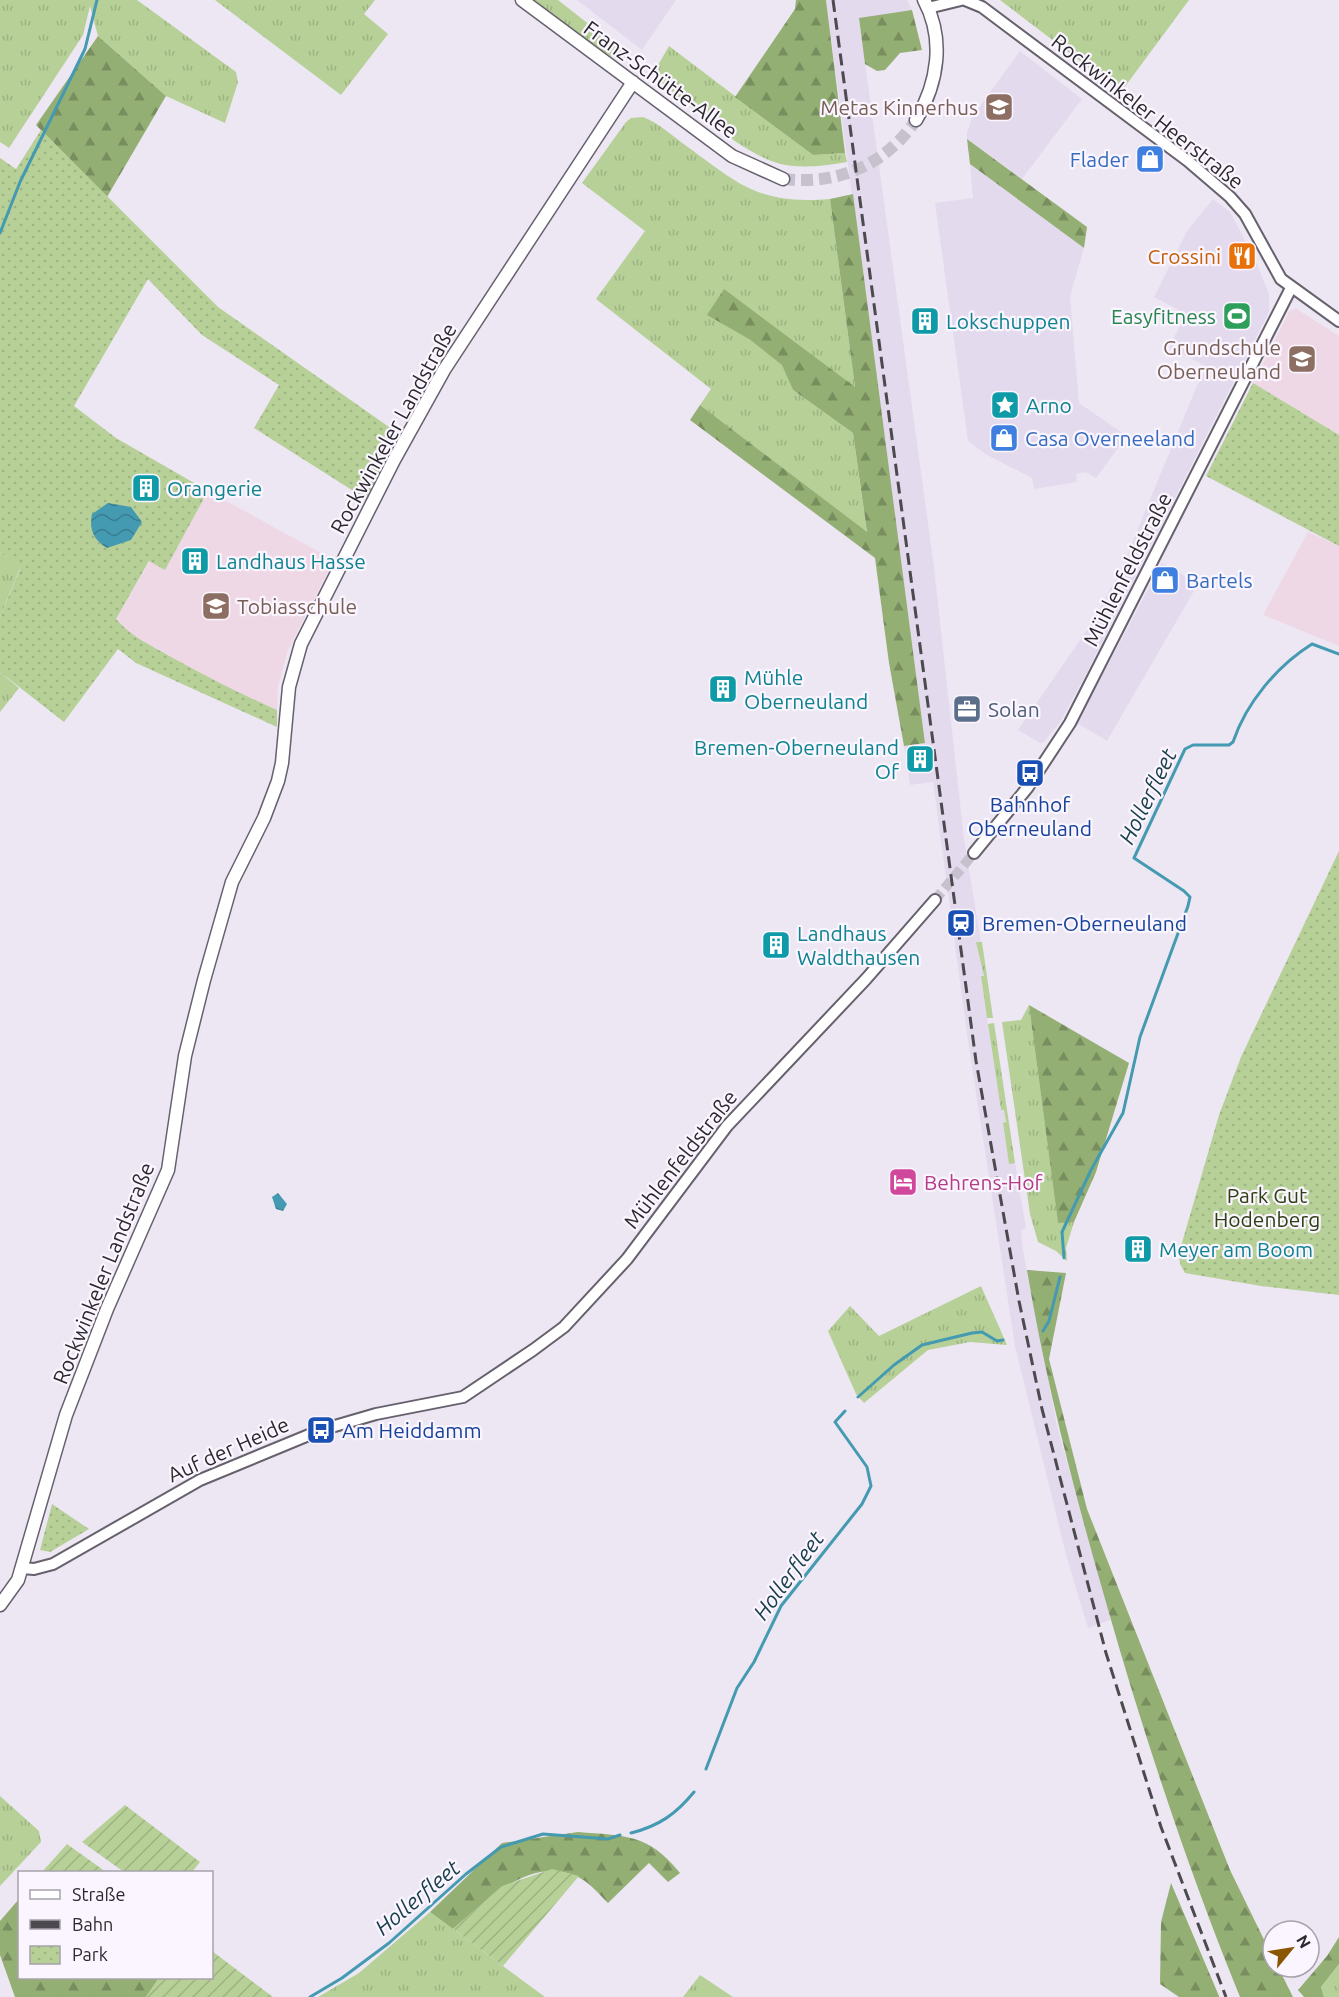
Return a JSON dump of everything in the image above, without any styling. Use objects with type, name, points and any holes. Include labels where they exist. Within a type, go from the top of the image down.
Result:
[{"type":"main road","name":"Franz-Schütte-Allee","points":[[522,0],[740,160],[783,179]]},
{"type":"main road","points":[[916,120],[927,98],[936,65],[936,37],[926,4]]},
{"type":"main road","name":"Rockwinkeler Landstraße","points":[[0,1605],[14,1588],[22,1568],[66,1415],[107,1309],[168,1170],[185,1056],[204,980],[232,882],[264,818],[278,781],[282,763],[289,687],[301,644],[394,459],[444,370],[633,82]]},
{"type":"street","name":"Rockwinkeler Heerstraße","points":[[926,4],[963,0],[982,7],[1188,161],[1230,197],[1245,214],[1271,264],[1291,288],[1339,321]]},
{"type":"street","name":"Mühlenfeldstraße","points":[[974,854],[1028,787],[1070,723],[1291,288]]},
{"type":"street","name":"Mühlenfeldstraße","points":[[464,1397],[564,1326],[592,1298],[627,1259],[727,1126],[866,979],[935,900]]},
{"type":"street","name":"Auf der Heide","points":[[22,1568],[34,1569],[53,1564],[200,1480],[321,1430],[376,1414],[464,1397]]},
{"type":"shaded area","points":[[577,0],[676,0],[642,50]]},
{"type":"shaded area","points":[[826,0],[907,0],[912,10],[859,19],[934,567],[964,839],[981,942],[977,942],[984,976],[981,977],[1001,1110],[1004,1109],[1006,1122],[1003,1124],[1009,1163],[1015,1163],[1026,1228],[1021,1230],[1023,1250],[1057,1426],[1111,1620],[1088,1628],[1066,1555],[1015,1346],[967,1034],[933,782],[910,785],[904,746],[925,743]]},
{"type":"shaded area","points":[[1020,51],[1082,99],[1022,179],[967,139],[972,117]]},
{"type":"shaded area","points":[[970,164],[1084,248],[1070,296],[1079,403],[1127,436],[1096,478],[1086,472],[1076,474],[1077,482],[1034,489],[1032,478],[987,455],[968,441],[935,203],[973,198]]},
{"type":"shaded area","points":[[1213,199],[1230,212],[1255,259],[1269,294],[1269,312],[1084,678],[1060,722],[1044,742],[1040,743],[1018,730],[1093,621],[1123,565],[1196,388],[1207,367],[1169,347],[1186,314],[1154,297],[1187,231]]},
{"type":"shaded area","name":"Grundschule Oberneuland","points":[[1295,308],[1339,336],[1339,435],[1253,383],[1289,312]]},
{"type":"shaded area","name":"Tobiasschule","points":[[208,491],[334,560],[288,650],[278,687],[277,710],[210,681],[159,649],[144,644],[131,635],[116,619],[150,561],[165,570]]},
{"type":"shaded area","points":[[1308,532],[1339,546],[1339,646],[1263,615]]},
{"type":"shaded area","points":[[1162,563],[1198,584],[1107,741],[1077,723]]},
{"type":"green space","points":[[0,0],[137,0],[236,72],[238,82],[225,123],[166,96],[98,36],[90,6],[83,35],[9,148],[0,142]]},
{"type":"green space","points":[[215,0],[375,0],[364,14],[388,34],[341,95]]},
{"type":"green space","points":[[529,0],[558,0],[628,55],[622,62],[583,41]]},
{"type":"green space","points":[[796,0],[826,0],[845,153],[813,155],[735,97],[795,9]]},
{"type":"green space","points":[[1000,0],[1189,0],[1121,92]]},
{"type":"green space","points":[[912,10],[922,50],[900,53],[885,70],[877,71],[865,64],[859,18]]},
{"type":"green space","points":[[98,36],[166,96],[107,197],[36,125]]},
{"type":"green space","points":[[669,46],[813,155],[845,153],[847,162],[819,166],[792,166],[759,156],[745,147],[715,127],[661,83],[658,65]]},
{"type":"green space","points":[[643,117],[749,188],[784,198],[830,199],[855,387],[749,339],[783,365],[793,390],[853,433],[867,533],[700,405],[711,389],[596,299],[645,231],[582,183],[626,122],[631,118]]},
{"type":"green space","points":[[41,130],[218,307],[399,434],[366,499],[254,428],[279,385],[202,335],[148,279],[74,406],[116,438],[208,491],[165,570],[149,561],[116,619],[136,637],[150,645],[211,679],[277,710],[277,727],[136,663],[118,649],[64,722],[0,672],[0,617],[20,569],[0,552],[0,158],[16,169]]},
{"type":"green space","points":[[967,139],[1087,227],[1084,248],[970,164]]},
{"type":"green space","points":[[853,194],[925,743],[904,746],[889,663],[875,558],[690,420],[700,405],[867,532],[853,433],[793,390],[782,365],[749,339],[707,315],[724,289],[855,387],[830,199]]},
{"type":"green space","points":[[1253,383],[1339,435],[1339,546],[1206,476]]},
{"type":"green space","points":[[0,552],[20,568],[0,617]]},
{"type":"green space","points":[[0,672],[19,688],[0,712]]},
{"type":"green space","name":"Park Gut Hodenberg","points":[[1339,851],[1339,1295],[1261,1286],[1185,1273],[1180,1264],[1179,1253],[1219,1115],[1241,1057]]},
{"type":"green space","points":[[976,942],[982,942],[993,1018],[987,1018],[981,976],[984,976]]},
{"type":"green space","points":[[1029,1005],[1058,1222],[1074,1222],[1066,1248],[1067,1261],[1056,1251],[1038,1242],[1030,1214],[1002,1022],[1021,1020]]},
{"type":"green space","points":[[1029,1005],[1129,1063],[1096,1172],[1074,1222],[1058,1223]]},
{"type":"green space","points":[[994,1023],[1015,1163],[1009,1164],[1003,1123],[1006,1122],[1004,1110],[1001,1110],[988,1024]]},
{"type":"green space","points":[[1027,1270],[1066,1273],[1049,1359],[1087,1509],[1230,1870],[1261,1933],[1261,1979],[1284,1979],[1293,1997],[1240,1997],[1203,1901],[1121,1656],[1073,1481],[1052,1397]]},
{"type":"green space","points":[[981,1286],[1007,1345],[970,1342],[928,1350],[864,1403],[856,1394],[828,1331],[850,1306],[879,1336]]},
{"type":"green space","points":[[52,1504],[89,1529],[50,1552],[40,1550]]},
{"type":"green space","points":[[0,1796],[39,1831],[41,1842],[0,1886]]},
{"type":"green space","points":[[125,1805],[200,1862],[193,1871],[123,1871],[82,1842]]},
{"type":"green space","points":[[578,1832],[635,1839],[657,1850],[680,1873],[668,1882],[649,1863],[608,1903],[589,1884],[576,1876],[559,1871],[542,1872],[509,1885],[453,1929],[430,1912],[502,1843]]},
{"type":"green space","points":[[67,1844],[105,1871],[43,1871]]},
{"type":"green space","points":[[552,1869],[579,1876],[503,1966],[453,1929],[502,1886]]},
{"type":"green space","points":[[1171,1883],[1219,1997],[1179,1997],[1160,1984],[1161,1922]]},
{"type":"green space","points":[[18,1900],[18,1979],[158,1979],[146,1997],[15,1997],[0,1955],[0,1921]]},
{"type":"green space","points":[[430,1912],[545,1997],[318,1997],[359,1973]]},
{"type":"green space","points":[[1339,1937],[1339,1964],[1321,1987],[1324,1997],[1304,1997],[1298,1990],[1307,1979],[1321,1979],[1321,1963]]},
{"type":"green space","points":[[213,1952],[273,1997],[146,1997],[158,1979],[213,1979]]},
{"type":"green space","points":[[1339,1964],[1339,1997],[1324,1997],[1321,1987]]},
{"type":"green space","points":[[700,1975],[733,1997],[683,1997]]},
{"type":"water","points":[[108,503],[131,507],[142,522],[131,540],[107,548],[95,537],[91,519],[92,514]]},
{"type":"water","points":[[278,1193],[287,1204],[283,1211],[276,1209],[272,1197]]},
{"type":"waterway","points":[[0,233],[20,182],[85,49],[97,0]]},
{"type":"waterway","name":"Hollerfleet","points":[[1064,1258],[1062,1232],[1091,1170],[1123,1113],[1140,1037],[1190,897],[1134,858],[1185,749],[1193,745],[1229,745],[1233,742],[1246,713],[1264,687],[1287,663],[1312,644],[1339,654]]},
{"type":"waterway","name":"Hollerfleet","points":[[1043,1331],[1049,1321],[1060,1277]]},
{"type":"waterway","name":"Hollerfleet","points":[[858,1397],[894,1365],[922,1345],[982,1332],[997,1341],[1003,1340]]},
{"type":"waterway","name":"Hollerfleet","points":[[706,1769],[737,1688],[754,1662],[781,1606],[862,1504],[871,1486],[867,1467],[835,1422],[845,1411]]},
{"type":"waterway","name":"Hollerfleet","points":[[631,1833],[650,1827],[666,1818],[694,1792]]},
{"type":"waterway","name":"Hollerfleet","points":[[310,1997],[342,1978],[389,1943],[466,1874],[501,1847],[543,1834],[608,1839],[620,1835]]},
{"type":"tunnel","points":[[783,179],[822,179],[858,169],[890,149],[916,120]]},
{"type":"tunnel","points":[[935,900],[974,853]]},
{"type":"railway","points":[[833,0],[976,1061],[1019,1301],[1042,1409],[1106,1653],[1161,1827],[1226,1997]]},
{"type":"place","name":"Metas Kinnerhus","points":[[999,107]]},
{"type":"place","name":"Flader","points":[[1150,159]]},
{"type":"place","name":"Crossini","points":[[1242,256]]},
{"type":"place","name":"Easyfitness","points":[[1237,316]]},
{"type":"place","name":"Lokschuppen","points":[[925,321]]},
{"type":"place","name":"Grundschule Oberneuland","points":[[1302,359]]},
{"type":"place","name":"Arno","points":[[1005,405]]},
{"type":"place","name":"Casa Overneeland","points":[[1004,438]]},
{"type":"place","name":"Orangerie","points":[[146,488]]},
{"type":"place","name":"Landhaus Hasse","points":[[195,561]]},
{"type":"place","name":"Bartels","points":[[1165,580]]},
{"type":"place","name":"Tobiasschule","points":[[216,606]]},
{"type":"place","name":"Mühle Oberneuland","points":[[723,689]]},
{"type":"place","name":"Solan","points":[[967,709]]},
{"type":"place","name":"Bremen-Oberneuland Of","points":[[920,759]]},
{"type":"place","name":"Bahnhof Oberneuland","points":[[1030,773]]},
{"type":"place","name":"Bremen-Oberneuland","points":[[961,923]]},
{"type":"place","name":"Landhaus Waldthausen","points":[[776,945]]},
{"type":"place","name":"Behrens-Hof","points":[[903,1182]]},
{"type":"place","name":"Meyer am Boom","points":[[1138,1249]]},
{"type":"place","name":"Am Heiddamm","points":[[321,1430]]}]
